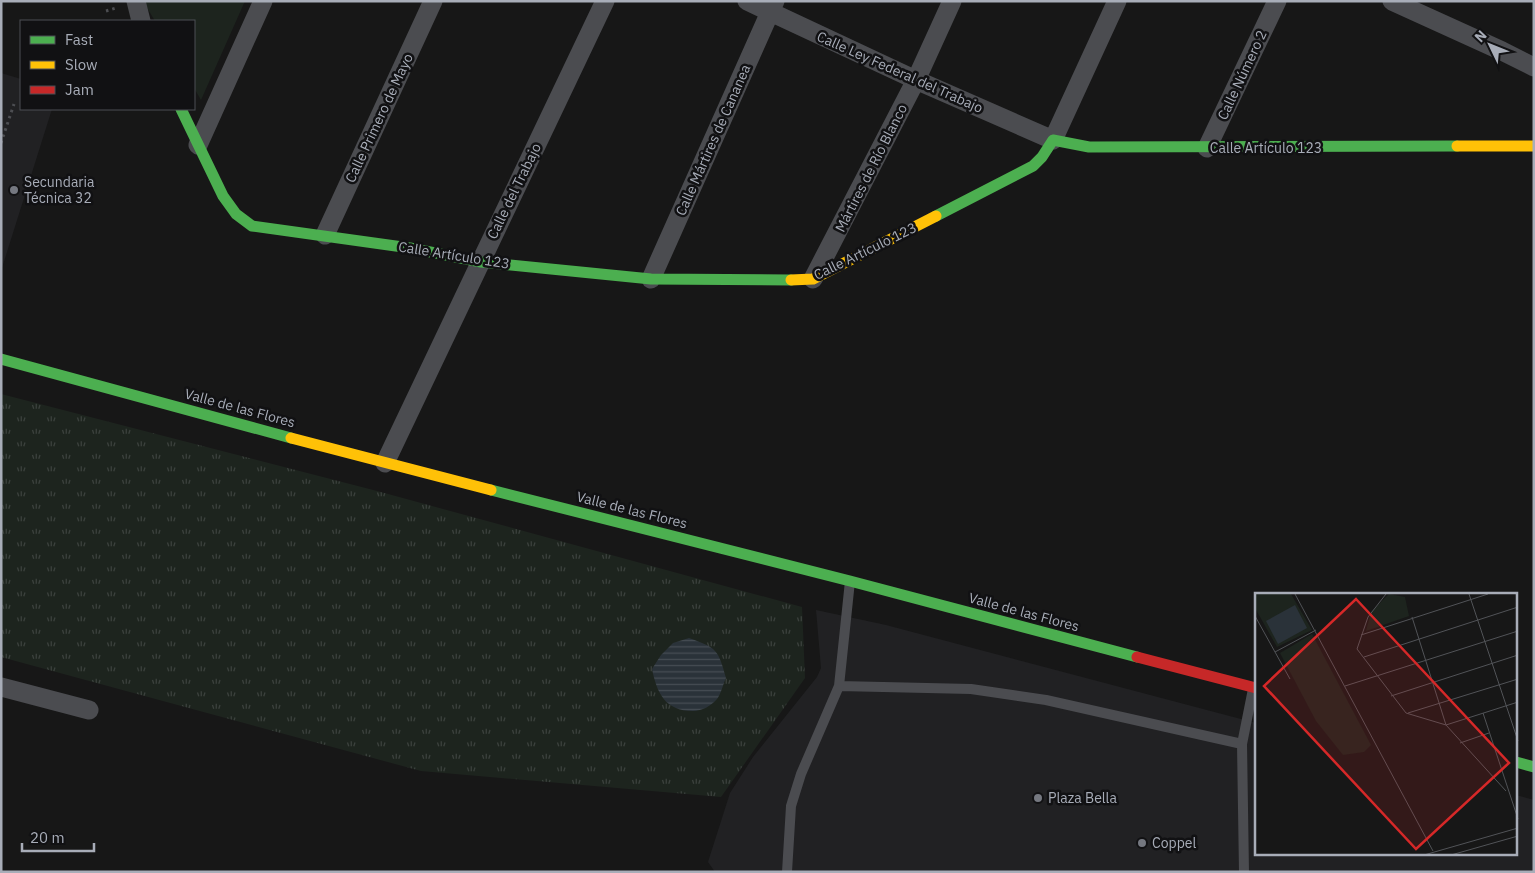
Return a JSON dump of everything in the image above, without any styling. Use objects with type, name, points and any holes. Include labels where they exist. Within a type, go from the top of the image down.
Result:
[{"type":"street","points":[[136,1],[141,20]]},
{"type":"street","points":[[198,145],[263,1]]},
{"type":"street","name":"Calle Primero de Mayo","points":[[325,235],[433,1]]},
{"type":"street","name":"Calle del Trabajo","points":[[385,463],[605,1]]},
{"type":"street","name":"Calle Ley Federal del Trabajo","points":[[747,1],[772,7],[916,80],[1053,140]]},
{"type":"street","name":"Mártires de Río Blanco","points":[[813,279],[916,80],[952,1]]},
{"type":"street","points":[[1053,140],[1117,1]]},
{"type":"street","name":"Calle Número 2","points":[[1208,148],[1277,1]]},
{"type":"street","points":[[1392,1],[1502,51],[1534,68]]},
{"type":"street","name":"Calle Mártires de Cananea","points":[[651,279],[772,7]]},
{"type":"street","name":"Calle Artículo 123","points":[[181,110],[223,196],[236,214],[252,226],[410,248],[481,262],[651,279],[813,279],[1034,166],[1053,140],[1089,147],[1534,146]]},
{"type":"street","name":"Valle de las Flores","points":[[1,359],[385,463],[850,581],[1255,688]]},
{"type":"street","points":[[1,687],[89,710]]},
{"type":"street","points":[[1518,763],[1534,767]]},
{"type":"lane","points":[[787,872],[792,806],[801,774],[839,686],[850,581]]},
{"type":"lane","points":[[839,686],[971,689],[1046,700],[1242,744]]},
{"type":"lane","points":[[1244,872],[1242,744],[1255,688]]},
{"type":"path","points":[[1,143],[14,104]]},
{"type":"shaded area","name":"Secundaria Técnica 32","points":[[1,73],[20,79],[20,110],[52,110],[1,271]]},
{"type":"shaded area","name":"Plaza Bella","points":[[816,610],[886,625],[1255,723],[1255,856],[1518,856],[1518,796],[1534,800],[1534,872],[715,872],[708,862],[730,793],[753,757],[817,677],[821,668]]},
{"type":"shaded area","points":[[689,638],[711,647],[715,651],[721,661],[726,678],[717,699],[706,708],[696,711],[675,708],[669,704],[660,693],[652,669],[661,655],[673,643]]},
{"type":"green space","points":[[143,1],[245,1],[201,100],[195,90],[195,20],[154,20]]},
{"type":"green space","points":[[1,394],[377,491],[802,607],[805,678],[721,797],[421,771],[1,657]]},
{"type":"traffic: fast","points":[[181,110],[223,196],[236,214],[252,226],[410,248],[481,262],[651,279],[791,280]]},
{"type":"traffic: fast","points":[[936,216],[1033,166],[1042,157],[1053,140],[1089,147],[1457,146]]},
{"type":"traffic: fast","points":[[1,359],[291,438]]},
{"type":"traffic: fast","points":[[491,490],[850,581],[1137,657]]},
{"type":"traffic: fast","points":[[1518,763],[1534,767]]},
{"type":"traffic: slow","points":[[1457,146],[1534,146]]},
{"type":"traffic: slow","points":[[791,280],[813,279],[936,216]]},
{"type":"traffic: slow","points":[[291,438],[491,490]]},
{"type":"traffic: jam","points":[[1137,657],[1255,688]]},
{"type":"place","name":"Secundaria Técnica 32","points":[[14,190]]},
{"type":"place","name":"Plaza Bella","points":[[1038,798]]},
{"type":"place","name":"Coppel","points":[[1142,843]]}]
